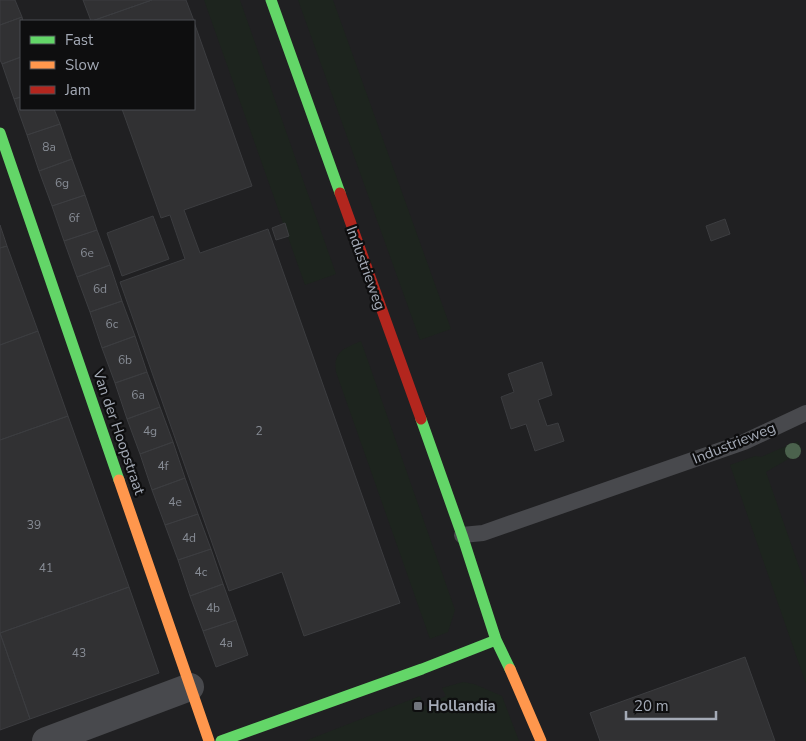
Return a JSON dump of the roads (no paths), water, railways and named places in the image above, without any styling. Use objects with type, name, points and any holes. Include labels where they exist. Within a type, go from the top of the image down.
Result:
[{"type":"street","name":"Industrieweg","points":[[271,0],[462,535],[496,640],[532,715],[541,741]]},
{"type":"street","name":"Van der Hoopstraat","points":[[0,133],[209,741]]},
{"type":"street","points":[[220,741],[422,669],[496,640]]},
{"type":"street","points":[[46,741],[190,687]]},
{"type":"lane","name":"Industrieweg","points":[[462,535],[483,533],[744,442],[806,412]]},
{"type":"place","name":"Hollandia","points":[[418,706]]}]
